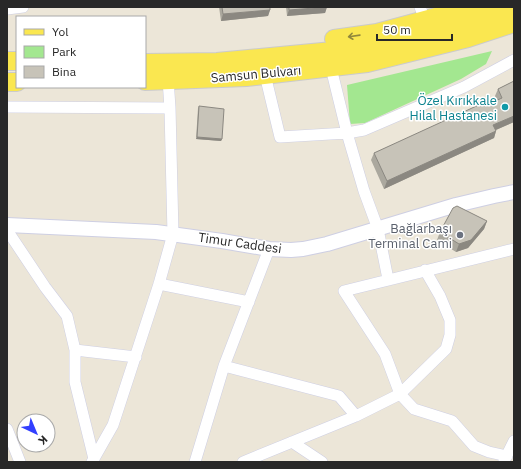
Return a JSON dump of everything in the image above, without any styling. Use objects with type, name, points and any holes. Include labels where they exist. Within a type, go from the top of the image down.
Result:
[{"type":"main road","points":[[148,63],[205,53],[377,33],[423,14],[473,7]]},
{"type":"main road","points":[[365,55],[514,7]]},
{"type":"main road","points":[[148,63],[217,62],[365,55],[468,38],[514,23]]},
{"type":"main road","points":[[174,79],[245,84],[333,76],[396,67],[451,53],[514,33]]},
{"type":"main road","name":"Samsun Bulvarı","points":[[146,81],[246,77],[365,55]]},
{"type":"street","points":[[7,9],[23,7]]},
{"type":"street","points":[[267,83],[280,137],[347,133],[364,130],[464,87],[514,60]]},
{"type":"street","points":[[333,76],[347,133],[364,191],[378,229],[388,279]]},
{"type":"street","points":[[93,461],[113,425],[159,284],[173,234],[170,108],[174,79]]},
{"type":"street","points":[[7,107],[170,108]]},
{"type":"street","name":"Timur Caddesi","points":[[7,225],[173,234],[269,249],[303,249],[340,240],[456,205],[514,192]]},
{"type":"street","points":[[7,230],[45,287],[67,316],[75,350],[74,382],[93,461]]},
{"type":"street","points":[[195,462],[224,366],[269,249]]},
{"type":"street","points":[[514,249],[344,291],[385,354],[400,394],[414,409],[452,421],[474,446],[505,459],[514,441]]},
{"type":"street","points":[[244,462],[356,416],[400,394],[446,349],[450,335],[450,320],[440,296],[425,270]]},
{"type":"street","points":[[159,284],[249,302]]},
{"type":"street","points":[[75,350],[136,357]]},
{"type":"street","points":[[224,366],[339,396],[356,416]]},
{"type":"street","points":[[7,429],[20,462]]},
{"type":"street","points":[[292,442],[322,462]]},
{"type":"green space","points":[[492,51],[486,64],[461,79],[365,123],[350,124],[347,85]]},
{"type":"building","points":[[222,7],[270,7],[270,10],[223,14]]},
{"type":"building","points":[[289,7],[327,7],[289,10]]},
{"type":"building","points":[[514,81],[514,116],[493,125],[496,131],[387,181],[374,153],[483,103],[484,106],[502,98],[498,89]]},
{"type":"building","points":[[199,106],[224,109],[222,139],[197,137]]},
{"type":"building","name":"Bağlarbaşı Terminal Cami","points":[[457,206],[487,221],[471,240],[459,244],[440,232],[453,208]]},
{"type":"place","name":"Özel Kırıkkale Hilal Hastanesi","points":[[505,107]]},
{"type":"place","name":"Bağlarbaşı Terminal Cami","points":[[460,235]]}]
